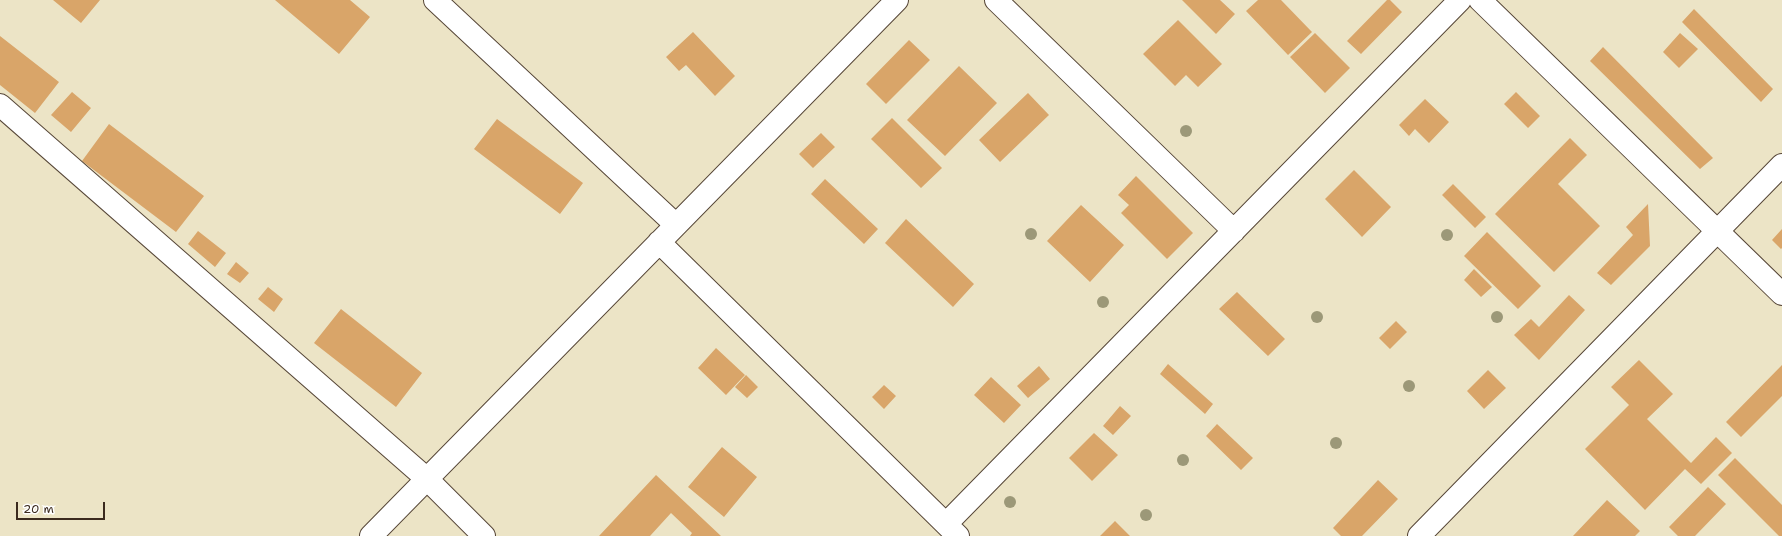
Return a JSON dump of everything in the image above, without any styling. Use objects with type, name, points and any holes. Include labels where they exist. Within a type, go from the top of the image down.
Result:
[{"type":"street","points":[[435,0],[676,225]]},
{"type":"street","points":[[371,536],[897,0]]},
{"type":"street","points":[[996,0],[1234,231]]},
{"type":"street","points":[[659,242],[952,530],[1234,231],[1460,0]]},
{"type":"street","points":[[1480,0],[1782,294]]},
{"type":"street","points":[[0,105],[427,479],[484,536]]},
{"type":"street","points":[[1419,536],[1782,165]]},
{"type":"building","points":[[53,0],[100,0],[81,23]]},
{"type":"building","points":[[275,0],[350,0],[370,17],[339,54]]},
{"type":"building","points":[[1182,0],[1220,0],[1235,14],[1216,34]]},
{"type":"building","points":[[1258,0],[1281,0],[1312,32],[1288,55],[1246,11]]},
{"type":"building","points":[[1387,0],[1390,0],[1402,12],[1361,54],[1347,41]]},
{"type":"building","points":[[1694,9],[1773,89],[1761,102],[1682,22]]},
{"type":"building","points":[[1178,20],[1222,64],[1198,87],[1186,75],[1175,86],[1143,54]]},
{"type":"building","points":[[693,32],[735,76],[715,96],[686,65],[679,71],[666,57]]},
{"type":"building","points":[[1315,33],[1350,68],[1325,93],[1290,57]]},
{"type":"building","points":[[1680,33],[1698,49],[1679,68],[1663,52]]},
{"type":"building","points":[[0,36],[59,82],[35,113],[0,85]]},
{"type":"building","points":[[909,40],[930,60],[886,104],[866,84]]},
{"type":"building","points":[[1603,47],[1713,158],[1700,169],[1590,61]]},
{"type":"building","points":[[959,66],[997,103],[945,156],[907,120]]},
{"type":"building","points":[[72,92],[91,108],[71,132],[51,115]]},
{"type":"building","points":[[1516,92],[1540,116],[1528,128],[1504,104]]},
{"type":"building","points":[[1028,93],[1049,115],[1000,162],[979,140]]},
{"type":"building","points":[[1425,99],[1449,122],[1429,143],[1415,129],[1409,136],[1399,125]]},
{"type":"building","points":[[892,118],[942,168],[921,188],[871,139]]},
{"type":"building","points":[[497,119],[583,183],[560,214],[474,149]]},
{"type":"building","points":[[109,124],[204,196],[176,232],[82,161]]},
{"type":"building","points":[[821,133],[835,147],[813,168],[799,154]]},
{"type":"building","points":[[1570,138],[1587,155],[1558,184],[1600,226],[1554,272],[1495,214]]},
{"type":"building","points":[[1354,170],[1391,207],[1362,237],[1325,199]]},
{"type":"building","points":[[1136,176],[1193,233],[1167,259],[1121,213],[1129,205],[1118,195]]},
{"type":"building","points":[[825,179],[878,229],[864,244],[811,194]]},
{"type":"building","points":[[1453,184],[1486,217],[1475,228],[1442,195]]},
{"type":"building","points":[[1648,204],[1650,246],[1611,285],[1597,273],[1633,235],[1626,227]]},
{"type":"building","points":[[1081,205],[1124,245],[1090,282],[1047,241]]},
{"type":"building","points":[[906,219],[974,284],[953,307],[885,243]]},
{"type":"building","points":[[1782,229],[1782,248],[1781,249],[1772,240]]},
{"type":"building","points":[[198,231],[226,253],[215,267],[188,244]]},
{"type":"building","points":[[1487,232],[1541,286],[1518,309],[1464,256]]},
{"type":"building","points":[[236,262],[249,273],[240,283],[227,274]]},
{"type":"building","points":[[1474,269],[1492,287],[1481,297],[1464,280]]},
{"type":"building","points":[[268,287],[283,299],[274,312],[258,299]]},
{"type":"building","points":[[1237,292],[1285,339],[1268,356],[1219,309]]},
{"type":"building","points":[[1569,295],[1585,310],[1539,360],[1514,335],[1531,319],[1539,327]]},
{"type":"building","points":[[341,309],[422,373],[396,407],[314,343]]},
{"type":"building","points":[[1396,321],[1407,332],[1390,349],[1379,338]]},
{"type":"building","points":[[716,348],[745,375],[726,395],[698,368]]},
{"type":"building","points":[[1639,360],[1673,394],[1647,419],[1691,463],[1716,437],[1732,453],[1701,484],[1685,469],[1645,510],[1585,449],[1629,405],[1611,387]]},
{"type":"building","points":[[1168,364],[1213,404],[1205,414],[1160,374]]},
{"type":"building","points":[[1782,365],[1782,396],[1741,437],[1726,422]]},
{"type":"building","points":[[1039,366],[1050,379],[1028,398],[1017,386]]},
{"type":"building","points":[[1488,370],[1506,388],[1484,409],[1467,391]]},
{"type":"building","points":[[746,375],[758,387],[747,398],[735,387]]},
{"type":"building","points":[[991,377],[1021,405],[1004,423],[974,395]]},
{"type":"building","points":[[884,385],[896,396],[884,409],[872,397]]},
{"type":"building","points":[[1120,406],[1131,416],[1113,435],[1103,426]]},
{"type":"building","points":[[1217,424],[1253,458],[1241,470],[1206,436]]},
{"type":"building","points":[[1094,433],[1118,455],[1092,481],[1069,458]]},
{"type":"building","points":[[722,447],[757,477],[724,517],[688,487]]},
{"type":"building","points":[[1735,458],[1782,505],[1782,536],[1779,536],[1718,475]]},
{"type":"building","points":[[656,475],[721,536],[690,536],[692,533],[671,513],[650,536],[599,536]]},
{"type":"building","points":[[1378,480],[1398,499],[1362,536],[1341,536],[1333,528]]},
{"type":"building","points":[[1708,487],[1726,504],[1695,536],[1678,536],[1669,527]]},
{"type":"building","points":[[1607,500],[1640,531],[1635,536],[1573,536]]},
{"type":"building","points":[[1115,521],[1130,536],[1100,536]]}]
